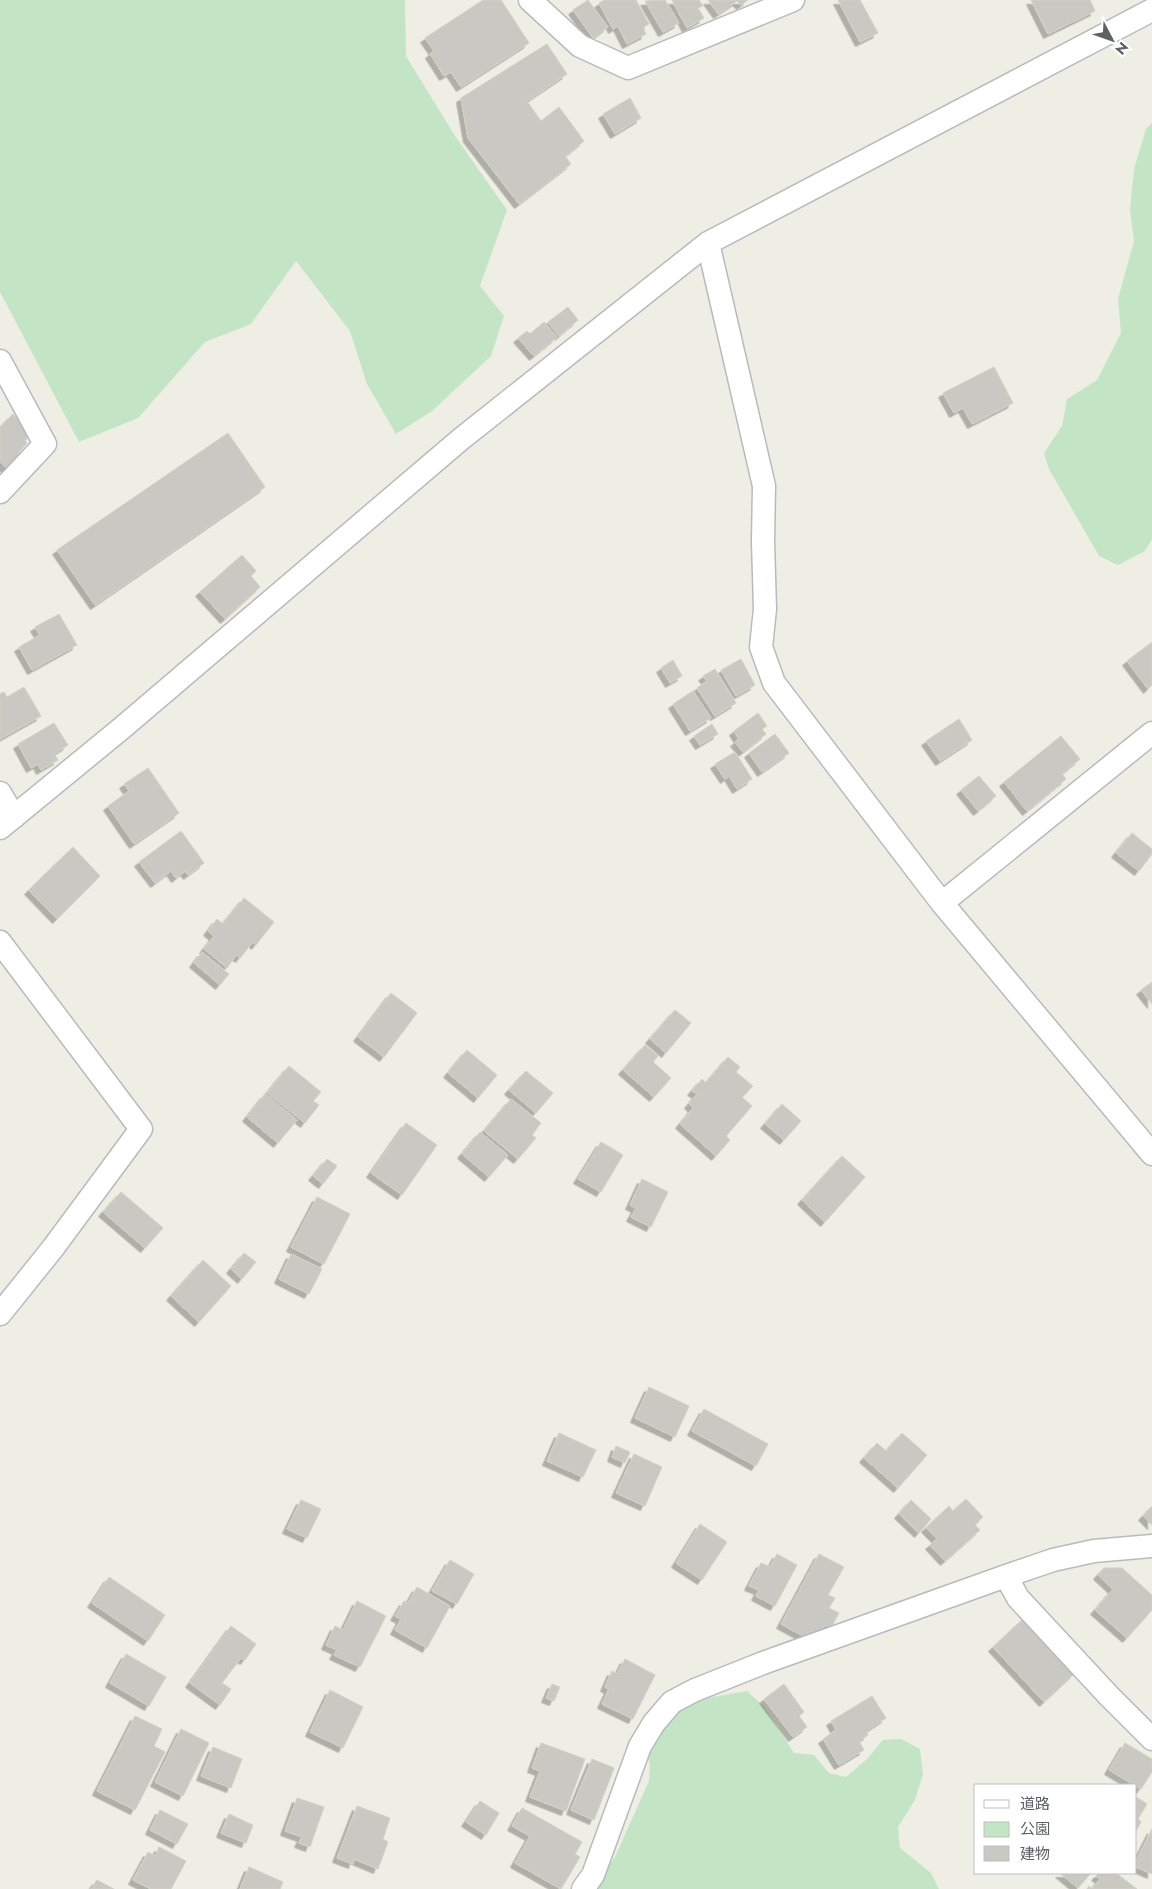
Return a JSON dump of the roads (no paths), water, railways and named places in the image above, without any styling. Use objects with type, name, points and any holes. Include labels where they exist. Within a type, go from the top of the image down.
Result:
[{"type":"street","points":[[530,0],[580,46],[628,68],[785,1]]},
{"type":"street","points":[[0,792],[7,823],[122,728],[461,439],[708,243],[1152,10]]},
{"type":"street","points":[[708,243],[764,486],[765,609],[761,647],[774,683],[942,903],[1152,1154]]},
{"type":"street","points":[[0,361],[44,444],[0,492]]},
{"type":"street","points":[[942,903],[1152,733]]},
{"type":"street","points":[[0,942],[140,1128],[53,1248],[0,1314]]},
{"type":"street","points":[[583,1889],[593,1875],[640,1746],[654,1723],[672,1702],[695,1690],[763,1663],[1053,1560],[1094,1551],[1152,1546]]},
{"type":"street","points":[[1006,1576],[1018,1598],[1109,1696],[1152,1739]]}]
